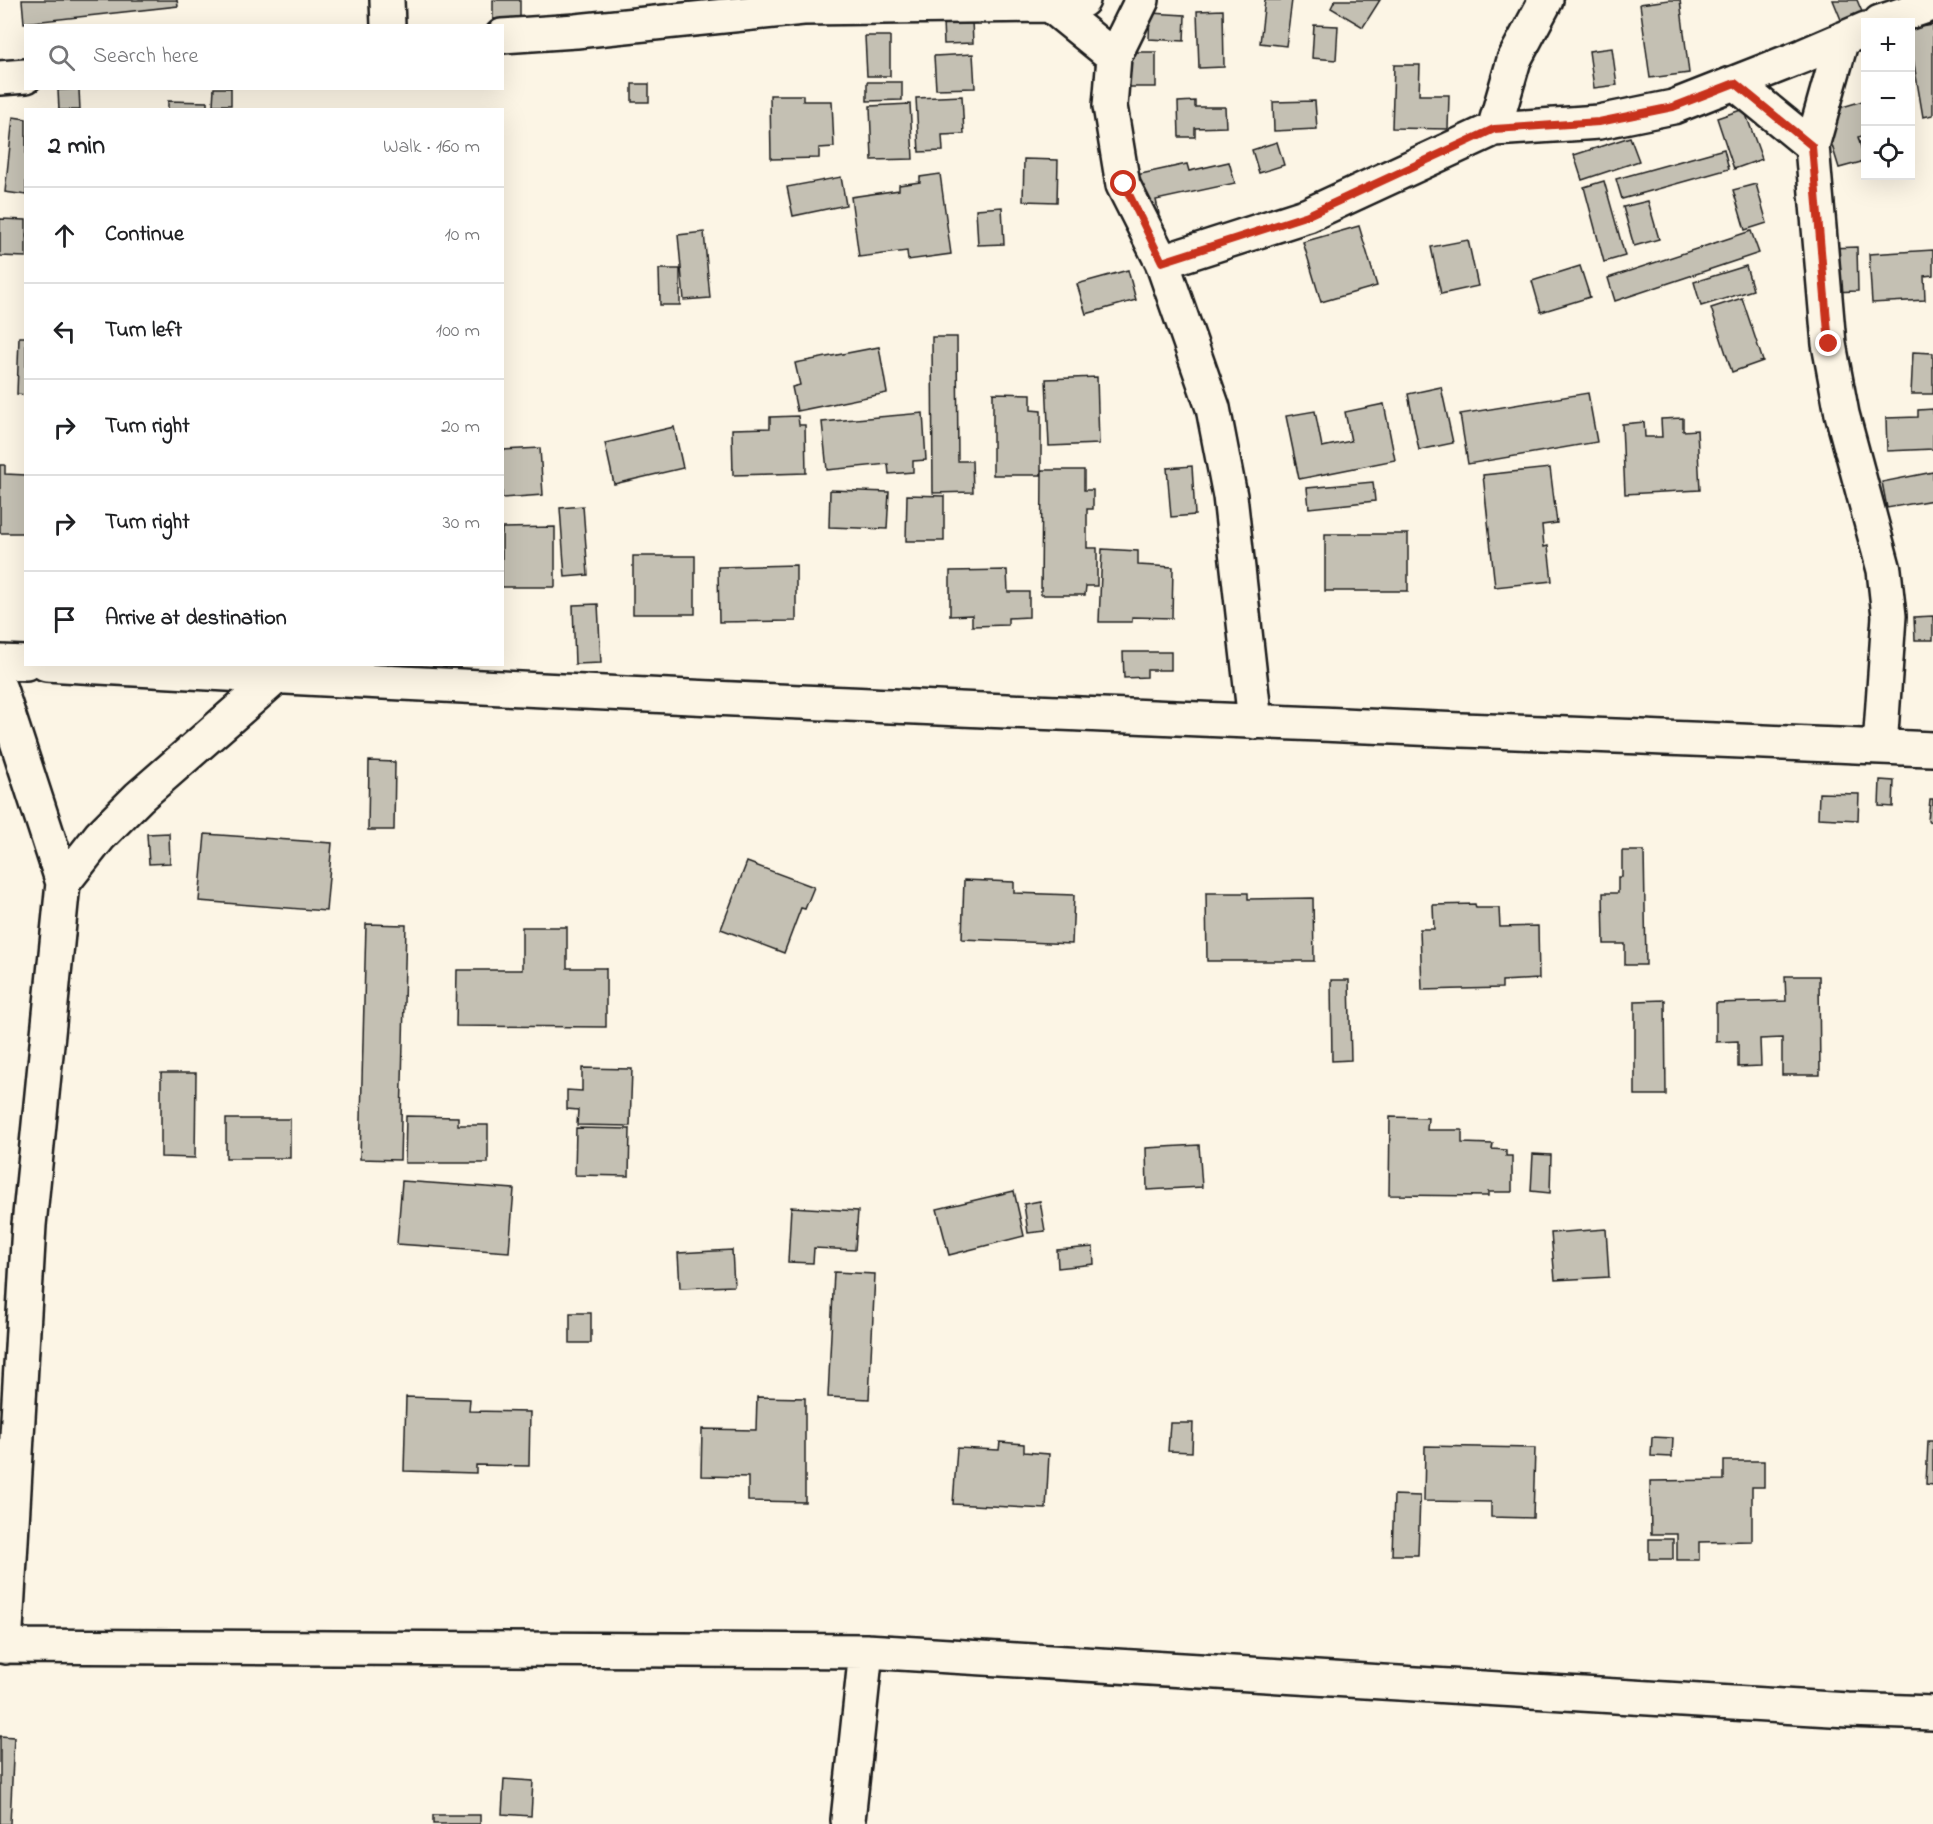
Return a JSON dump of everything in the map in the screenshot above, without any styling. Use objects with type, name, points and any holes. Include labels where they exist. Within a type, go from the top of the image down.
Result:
[{"type":"street","points":[[387,0],[388,24]]},
{"type":"street","points":[[504,36],[576,31],[802,4],[1050,5],[1083,0]]},
{"type":"street","points":[[1142,0],[1114,57],[1110,106],[1124,184],[1162,262],[1213,408],[1230,496],[1255,722]]},
{"type":"street","points":[[1494,129],[1514,60],[1546,0]]},
{"type":"street","points":[[1892,18],[1933,4]]},
{"type":"street","points":[[1050,5],[1114,57]]},
{"type":"street","points":[[1162,262],[1308,215],[1494,129],[1599,122],[1673,107],[1854,34]]},
{"type":"street","points":[[1854,34],[1812,146],[1829,344],[1842,414],[1884,570],[1888,616],[1880,747]]},
{"type":"street","points":[[0,78],[24,76]]},
{"type":"street","points":[[1735,83],[1812,146]]},
{"type":"street","points":[[0,662],[24,663]]},
{"type":"street","points":[[79,666],[275,678],[1255,722],[1933,749]]},
{"type":"street","points":[[63,883],[100,836],[139,797],[275,678]]},
{"type":"street","points":[[0,689],[63,883],[29,1225],[2,1647],[866,1651],[1848,1710],[1933,1713]]},
{"type":"street","points":[[0,1241],[29,1225]]},
{"type":"street","points":[[849,1824],[866,1651]]},
{"type":"building","points":[[22,0],[177,0],[178,6],[24,23]]},
{"type":"building","points":[[493,0],[520,0],[520,19],[493,19]]},
{"type":"building","points":[[1265,0],[1292,0],[1286,46],[1260,43]]},
{"type":"building","points":[[1335,0],[1380,0],[1363,27],[1331,8]]},
{"type":"building","points":[[1680,0],[1689,73],[1650,78],[1640,4]]},
{"type":"building","points":[[1833,0],[1857,0],[1865,18],[1844,27]]},
{"type":"building","points":[[1223,10],[1224,67],[1199,68],[1197,11]]},
{"type":"building","points":[[1150,13],[1185,15],[1184,41],[1149,39]]},
{"type":"building","points":[[972,21],[973,43],[944,44],[943,22]]},
{"type":"building","points":[[1314,25],[1338,26],[1336,60],[1312,58]]},
{"type":"building","points":[[1933,25],[1933,115],[1923,117],[1915,70],[1915,28]]},
{"type":"building","points":[[865,36],[890,36],[890,76],[867,76]]},
{"type":"building","points":[[1612,48],[1617,85],[1594,88],[1589,51]]},
{"type":"building","points":[[1123,52],[1156,52],[1156,87],[1123,87]]},
{"type":"building","points":[[973,54],[975,88],[936,89],[934,56]]},
{"type":"building","points":[[1394,65],[1420,65],[1419,95],[1449,95],[1448,129],[1392,128]]},
{"type":"building","points":[[867,82],[902,82],[902,100],[867,101]]},
{"type":"building","points":[[632,84],[649,84],[649,102],[632,102]]},
{"type":"building","points":[[58,90],[79,90],[80,108],[59,108]]},
{"type":"building","points":[[214,90],[231,90],[231,105],[213,105]]},
{"type":"building","points":[[770,95],[803,95],[803,101],[832,101],[834,147],[819,148],[819,158],[771,159]]},
{"type":"building","points":[[962,96],[964,134],[942,135],[943,151],[919,152],[916,98]]},
{"type":"building","points":[[168,101],[207,102],[207,108],[168,108]]},
{"type":"building","points":[[1195,101],[1195,107],[1225,107],[1226,127],[1195,128],[1195,137],[1179,137],[1178,102]]},
{"type":"building","points":[[1315,101],[1317,129],[1274,131],[1273,102]]},
{"type":"building","points":[[1861,101],[1861,136],[1858,137],[1861,162],[1839,168],[1822,113]]},
{"type":"building","points":[[910,104],[913,159],[872,160],[870,106]]},
{"type":"building","points":[[1744,109],[1762,159],[1734,169],[1717,118]]},
{"type":"building","points":[[13,117],[24,119],[24,195],[5,192]]},
{"type":"building","points":[[1630,137],[1639,161],[1582,180],[1574,155]]},
{"type":"building","points":[[1277,142],[1284,165],[1259,173],[1252,150]]},
{"type":"building","points":[[1724,149],[1729,169],[1622,199],[1616,179]]},
{"type":"building","points":[[1024,159],[1058,160],[1057,202],[1023,201]]},
{"type":"building","points":[[1229,162],[1235,183],[1156,200],[1159,214],[1146,218],[1136,175],[1187,164],[1189,171]]},
{"type":"building","points":[[940,174],[951,254],[908,260],[907,251],[859,257],[851,197],[899,190],[899,185],[920,182],[920,177]]},
{"type":"building","points":[[841,177],[846,205],[793,216],[787,187]]},
{"type":"building","points":[[1604,181],[1625,256],[1604,262],[1584,187]]},
{"type":"building","points":[[1756,184],[1767,223],[1745,230],[1733,190]]},
{"type":"building","points":[[1648,201],[1659,239],[1634,246],[1623,207]]},
{"type":"building","points":[[1002,207],[1004,244],[978,245],[976,209]]},
{"type":"building","points":[[0,219],[24,220],[24,257],[0,256]]},
{"type":"building","points":[[1359,226],[1377,286],[1321,302],[1303,242]]},
{"type":"building","points":[[1751,231],[1759,253],[1615,301],[1608,278]]},
{"type":"building","points":[[704,232],[710,298],[684,300],[678,235]]},
{"type":"building","points":[[1468,240],[1478,286],[1441,294],[1431,247]]},
{"type":"building","points":[[1857,247],[1858,291],[1830,292],[1829,248]]},
{"type":"building","points":[[1933,250],[1933,275],[1924,276],[1925,300],[1872,303],[1869,254]]},
{"type":"building","points":[[1580,266],[1590,297],[1541,312],[1532,281]]},
{"type":"building","points":[[1746,266],[1753,290],[1701,306],[1694,282]]},
{"type":"building","points":[[659,269],[680,269],[680,305],[660,305]]},
{"type":"building","points":[[1128,270],[1136,300],[1086,314],[1077,284]]},
{"type":"building","points":[[1742,298],[1763,361],[1732,372],[1711,308]]},
{"type":"building","points":[[19,337],[24,337],[24,395],[17,394]]},
{"type":"building","points":[[932,337],[957,337],[958,461],[972,461],[973,492],[933,493]]},
{"type":"building","points":[[879,347],[887,393],[797,411],[792,387],[800,385],[795,363]]},
{"type":"building","points":[[1913,352],[1933,353],[1933,394],[1911,394]]},
{"type":"building","points":[[1097,377],[1099,444],[1049,446],[1046,379]]},
{"type":"building","points":[[1441,387],[1453,443],[1419,450],[1408,394]]},
{"type":"building","points":[[993,393],[1031,394],[1031,410],[1041,411],[1041,475],[993,475]]},
{"type":"building","points":[[1588,393],[1597,442],[1468,464],[1460,414]]},
{"type":"building","points":[[1384,404],[1395,460],[1299,479],[1286,416],[1315,411],[1322,447],[1351,441],[1345,412]]},
{"type":"building","points":[[1933,409],[1933,449],[1887,451],[1886,418],[1918,417],[1918,410]]},
{"type":"building","points":[[923,413],[926,460],[913,461],[913,472],[889,474],[888,464],[827,470],[822,422]]},
{"type":"building","points":[[798,416],[799,425],[805,425],[806,473],[733,475],[732,429],[770,428],[770,417]]},
{"type":"building","points":[[1683,418],[1683,431],[1697,430],[1700,490],[1625,494],[1622,424],[1644,422],[1645,437],[1662,437],[1661,419]]},
{"type":"building","points":[[674,427],[683,468],[614,484],[605,443]]},
{"type":"building","points":[[540,448],[543,495],[504,498],[504,450]]},
{"type":"building","points":[[0,465],[5,465],[5,474],[24,475],[24,533],[0,533]]},
{"type":"building","points":[[1192,466],[1195,515],[1171,517],[1167,468]]},
{"type":"building","points":[[1550,468],[1557,523],[1542,525],[1544,547],[1548,546],[1552,581],[1495,587],[1483,475]]},
{"type":"building","points":[[1042,470],[1084,470],[1084,490],[1093,490],[1093,509],[1087,509],[1087,548],[1097,548],[1097,586],[1086,586],[1085,595],[1041,595]]},
{"type":"building","points":[[1933,472],[1933,500],[1887,508],[1882,482]]},
{"type":"building","points":[[1373,482],[1375,501],[1309,508],[1307,488]]},
{"type":"building","points":[[830,490],[889,492],[887,529],[829,527]]},
{"type":"building","points":[[907,495],[944,496],[944,541],[906,541]]},
{"type":"building","points":[[583,506],[588,575],[565,577],[560,508]]},
{"type":"building","points":[[555,527],[555,587],[504,587],[504,528]]},
{"type":"building","points":[[1325,534],[1408,534],[1408,591],[1325,591]]},
{"type":"building","points":[[1102,549],[1138,551],[1138,565],[1173,567],[1172,618],[1132,617],[1132,622],[1099,622]]},
{"type":"building","points":[[633,556],[695,556],[695,614],[633,614]]},
{"type":"building","points":[[796,565],[796,621],[719,622],[718,567]]},
{"type":"building","points":[[1007,570],[1008,592],[1029,592],[1029,617],[1008,618],[1008,625],[972,626],[972,615],[950,616],[950,571]]},
{"type":"building","points":[[598,604],[601,663],[575,664],[573,605]]},
{"type":"building","points":[[1933,616],[1933,640],[1915,640],[1914,617]]},
{"type":"building","points":[[1123,652],[1171,652],[1171,670],[1147,670],[1147,677],[1124,678]]},
{"type":"building","points":[[369,761],[395,762],[394,830],[368,830]]},
{"type":"building","points":[[1880,780],[1894,781],[1893,807],[1879,806]]},
{"type":"building","points":[[1819,793],[1859,794],[1858,820],[1818,818]]},
{"type":"building","points":[[1930,799],[1933,799],[1933,822],[1928,821]]},
{"type":"building","points":[[169,833],[170,863],[149,864],[147,834]]},
{"type":"building","points":[[205,834],[332,843],[326,911],[199,901]]},
{"type":"building","points":[[1622,851],[1644,851],[1646,965],[1625,965],[1625,944],[1604,944],[1603,893],[1618,893],[1618,877],[1622,877]]},
{"type":"building","points":[[747,862],[814,887],[805,909],[801,908],[784,953],[721,929]]},
{"type":"building","points":[[964,880],[1014,882],[1014,893],[1074,895],[1072,944],[962,939]]},
{"type":"building","points":[[1206,893],[1248,893],[1248,899],[1313,898],[1314,961],[1207,961]]},
{"type":"building","points":[[1475,904],[1476,908],[1499,908],[1500,927],[1538,926],[1539,979],[1502,981],[1502,988],[1422,990],[1420,929],[1434,929],[1433,905]]},
{"type":"building","points":[[366,924],[406,925],[400,1160],[360,1159]]},
{"type":"building","points":[[522,927],[567,927],[567,968],[606,968],[606,1027],[456,1026],[457,970],[522,970]]},
{"type":"building","points":[[1785,976],[1819,976],[1820,1075],[1782,1075],[1782,1038],[1760,1039],[1761,1066],[1738,1067],[1738,1041],[1716,1042],[1716,1003],[1786,1001]]},
{"type":"building","points":[[1331,980],[1349,980],[1351,1060],[1332,1061]]},
{"type":"building","points":[[1665,1000],[1666,1095],[1635,1095],[1635,1001]]},
{"type":"building","points":[[582,1068],[632,1069],[630,1126],[577,1125],[578,1110],[567,1109],[567,1090],[582,1091]]},
{"type":"building","points":[[161,1073],[196,1073],[195,1158],[161,1157]]},
{"type":"building","points":[[406,1116],[458,1117],[458,1125],[488,1125],[488,1163],[405,1163]]},
{"type":"building","points":[[1390,1117],[1428,1118],[1427,1130],[1462,1130],[1462,1143],[1493,1144],[1492,1149],[1506,1150],[1506,1156],[1512,1156],[1512,1192],[1488,1192],[1488,1196],[1389,1195]]},
{"type":"building","points":[[226,1119],[290,1119],[290,1158],[226,1158]]},
{"type":"building","points":[[576,1128],[630,1129],[629,1176],[575,1175]]},
{"type":"building","points":[[1199,1145],[1202,1187],[1147,1190],[1146,1148]]},
{"type":"building","points":[[1533,1154],[1551,1155],[1550,1193],[1531,1191]]},
{"type":"building","points":[[402,1181],[514,1189],[509,1252],[397,1244]]},
{"type":"building","points":[[1014,1191],[1024,1236],[949,1255],[937,1209]]},
{"type":"building","points":[[1040,1201],[1045,1231],[1028,1233],[1024,1204]]},
{"type":"building","points":[[791,1207],[858,1211],[855,1250],[814,1248],[813,1263],[788,1262]]},
{"type":"building","points":[[1606,1229],[1609,1277],[1555,1280],[1551,1233]]},
{"type":"building","points":[[1093,1247],[1094,1264],[1058,1268],[1057,1250]]},
{"type":"building","points":[[732,1250],[734,1286],[680,1288],[678,1253]]},
{"type":"building","points":[[834,1272],[875,1274],[869,1399],[828,1397]]},
{"type":"building","points":[[570,1313],[591,1313],[591,1343],[570,1343]]},
{"type":"building","points":[[406,1397],[470,1399],[469,1411],[530,1412],[529,1466],[476,1465],[476,1473],[404,1471]]},
{"type":"building","points":[[757,1397],[805,1398],[805,1502],[748,1501],[748,1477],[701,1476],[702,1429],[756,1430]]},
{"type":"building","points":[[1170,1423],[1193,1423],[1192,1452],[1168,1451]]},
{"type":"building","points":[[1652,1437],[1673,1438],[1672,1457],[1651,1456]]},
{"type":"building","points":[[1928,1441],[1933,1441],[1933,1485],[1926,1484]]},
{"type":"building","points":[[1000,1442],[1024,1444],[1024,1452],[1049,1454],[1046,1509],[953,1504],[957,1448],[999,1450]]},
{"type":"building","points":[[1425,1446],[1535,1448],[1533,1518],[1491,1517],[1491,1502],[1424,1501]]},
{"type":"building","points":[[1724,1461],[1764,1461],[1764,1487],[1752,1487],[1752,1541],[1699,1542],[1699,1560],[1677,1560],[1677,1534],[1651,1534],[1650,1481],[1724,1480]]},
{"type":"building","points":[[1394,1495],[1420,1496],[1418,1555],[1392,1555]]},
{"type":"building","points":[[1649,1539],[1673,1539],[1673,1559],[1649,1559]]},
{"type":"building","points":[[0,1736],[14,1737],[10,1824],[0,1824]]},
{"type":"building","points":[[504,1779],[533,1781],[531,1816],[502,1814]]},
{"type":"building","points":[[433,1815],[480,1815],[480,1824],[433,1824]]},
{"type":"route","points":[[1124,184],[1162,262],[1308,215],[1494,129],[1599,122],[1673,107],[1735,83],[1812,146],[1829,344]]}]
